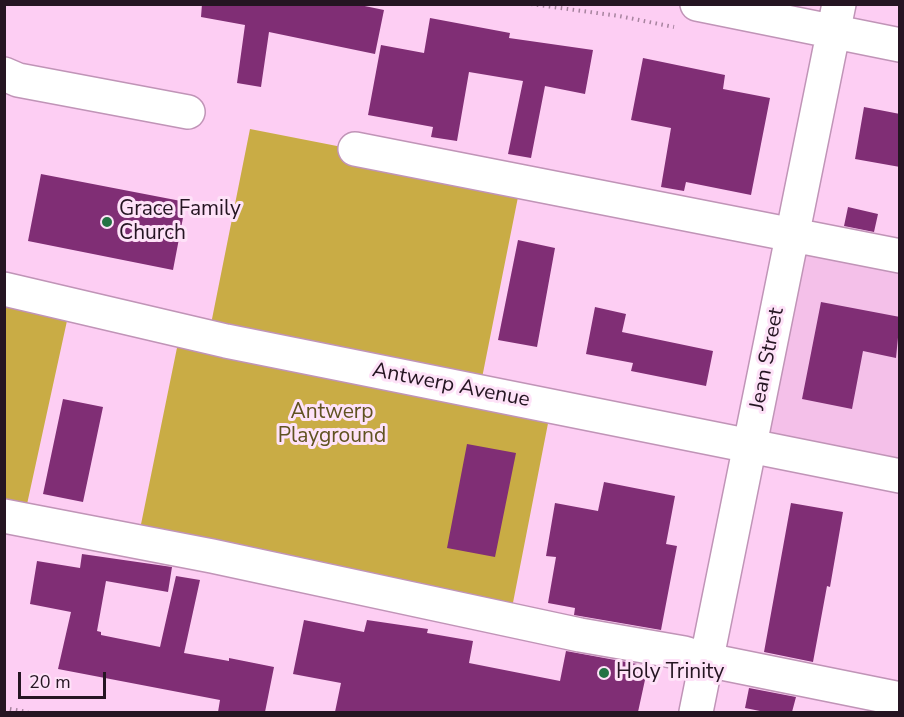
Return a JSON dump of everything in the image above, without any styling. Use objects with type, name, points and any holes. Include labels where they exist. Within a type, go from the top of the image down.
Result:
[{"type":"street","points":[[686,16],[836,18],[900,45]]},
{"type":"street","name":"Jean Street","points":[[696,712],[836,18]]},
{"type":"street","points":[[4,74],[18,80],[188,112]]},
{"type":"street","points":[[355,149],[793,233],[900,256]]},
{"type":"street","name":"Antwerp Avenue","points":[[4,289],[226,341],[900,476]]},
{"type":"street","points":[[4,516],[212,556],[580,635],[684,653],[707,660],[900,699]]},
{"type":"path","points":[[531,4],[619,16],[686,16]]},
{"type":"path","points":[[4,708],[28,712]]},
{"type":"shaded area","points":[[796,235],[899,257],[899,478],[751,449]]},
{"type":"green space","name":"Antwerp Playground","points":[[250,129],[521,182],[479,393],[551,408],[510,618],[138,539],[180,333],[208,339]]},
{"type":"green space","points":[[5,292],[70,307],[24,518],[5,514]]},
{"type":"building","points":[[202,4],[355,4],[384,10],[375,54],[269,32],[261,87],[237,83],[245,25],[201,17]]},
{"type":"building","points":[[430,18],[510,33],[509,38],[593,50],[585,94],[545,86],[531,158],[508,154],[523,81],[469,72],[457,141],[431,137],[433,127],[368,115],[381,45],[424,53]]},
{"type":"building","points":[[643,58],[725,75],[723,89],[770,98],[751,195],[686,182],[684,191],[661,187],[671,128],[631,120]]},
{"type":"building","points":[[864,107],[900,114],[900,167],[855,159]]},
{"type":"building","name":"Grace Family Church","points":[[41,174],[186,202],[173,270],[28,241]]},
{"type":"building","points":[[848,207],[878,214],[874,232],[844,226]]},
{"type":"building","points":[[518,240],[555,248],[537,347],[498,340]]},
{"type":"building","points":[[821,302],[900,317],[896,358],[863,351],[852,409],[802,399]]},
{"type":"building","points":[[595,307],[626,314],[622,332],[713,351],[706,386],[631,371],[633,363],[586,354]]},
{"type":"building","points":[[63,399],[103,407],[83,502],[43,494]]},
{"type":"building","points":[[467,444],[516,453],[495,557],[447,548]]},
{"type":"building","points":[[604,482],[675,496],[666,544],[677,546],[661,630],[574,615],[575,608],[548,603],[556,557],[546,556],[555,503],[598,511]]},
{"type":"building","points":[[791,503],[843,512],[830,587],[827,586],[813,662],[764,652]]},
{"type":"building","points":[[82,554],[172,567],[168,592],[106,581],[97,631],[101,632],[101,635],[160,647],[176,576],[200,580],[184,653],[229,661],[229,658],[274,667],[265,712],[218,712],[220,700],[58,669],[71,612],[30,604],[37,561],[80,568]]},
{"type":"building","points":[[304,620],[364,632],[367,620],[428,629],[427,633],[473,641],[469,663],[560,681],[566,651],[648,666],[638,712],[335,712],[341,683],[293,674]]},
{"type":"building","points":[[749,688],[796,697],[792,712],[765,712],[745,708]]},
{"type":"place","name":"Grace Family Church","points":[[107,222]]},
{"type":"place","name":"Holy Trinity","points":[[604,673]]}]
